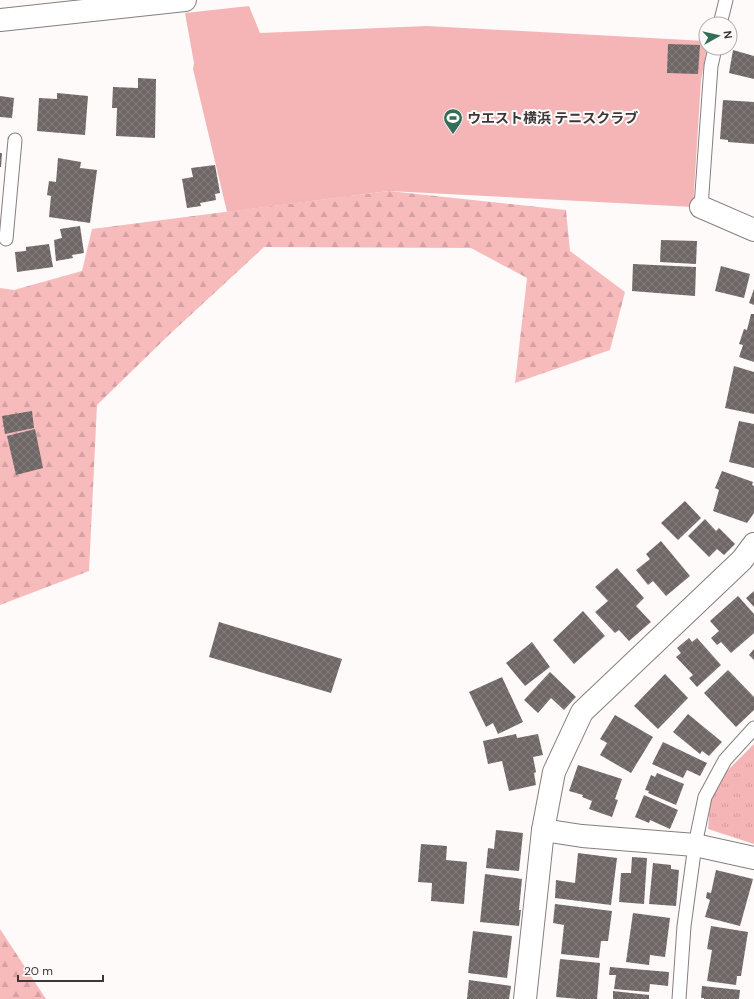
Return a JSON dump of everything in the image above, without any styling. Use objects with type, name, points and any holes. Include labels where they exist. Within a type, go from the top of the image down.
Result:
[{"type":"street","points":[[0,20],[185,0]]},
{"type":"street","points":[[701,207],[754,230]]},
{"type":"street","points":[[525,999],[543,830],[554,772],[582,712],[742,560],[754,544]]},
{"type":"street","points":[[543,830],[582,836],[695,845],[754,858]]},
{"type":"lane","points":[[722,16],[726,0]]},
{"type":"lane","points":[[701,207],[711,66],[713,56]]},
{"type":"lane","points":[[6,239],[15,140]]},
{"type":"lane","points":[[679,999],[684,926],[695,845],[705,797],[725,760],[754,728]]},
{"type":"green space","name":"ウエスト横浜 テニスクラブ","points":[[249,6],[260,33],[427,26],[698,41],[698,56],[706,56],[701,80],[693,207],[389,191],[227,212],[193,69],[194,63],[185,13]]},
{"type":"green space","points":[[389,191],[566,210],[570,251],[625,292],[610,350],[515,383],[527,278],[471,248],[264,247],[171,333],[97,405],[89,571],[0,605],[0,288],[14,290],[82,271],[92,229]]},
{"type":"green space","points":[[754,744],[754,844],[708,829],[710,801],[726,772]]},
{"type":"green space","points":[[0,929],[46,999],[0,999]]},
{"type":"building","points":[[668,44],[698,45],[698,56],[699,56],[698,74],[667,73]]},
{"type":"building","points":[[738,51],[754,56],[754,79],[729,73],[732,56],[738,56]]},
{"type":"building","points":[[138,78],[156,79],[155,138],[116,136],[117,108],[112,108],[113,87],[138,88]]},
{"type":"building","points":[[57,93],[88,96],[85,135],[37,131],[39,98],[57,99]]},
{"type":"building","points":[[0,96],[14,98],[12,118],[0,117]]},
{"type":"building","points":[[723,100],[754,102],[754,144],[728,142],[728,140],[720,139]]},
{"type":"building","points":[[0,153],[2,153],[1,167],[0,167]]},
{"type":"building","points":[[58,158],[81,162],[80,168],[97,170],[90,223],[49,217],[51,196],[47,195],[49,181],[56,182]]},
{"type":"building","points":[[215,165],[220,193],[215,194],[216,200],[200,203],[201,206],[187,208],[182,179],[193,177],[191,168]]},
{"type":"building","points":[[80,226],[84,253],[72,255],[73,258],[56,261],[54,240],[62,238],[60,229]]},
{"type":"building","points":[[661,240],[697,241],[696,264],[660,262]]},
{"type":"building","points":[[49,244],[53,267],[17,272],[15,252],[26,251],[26,247]]},
{"type":"building","points":[[633,264],[696,267],[695,296],[632,291]]},
{"type":"building","points":[[721,266],[750,274],[744,298],[715,291]]},
{"type":"building","points":[[754,289],[754,305],[749,303]]},
{"type":"building","points":[[751,314],[754,314],[754,362],[739,357],[743,345],[739,344],[744,329],[747,330]]},
{"type":"building","points":[[734,366],[754,372],[754,414],[725,408]]},
{"type":"building","points":[[32,411],[34,428],[5,434],[2,416]]},
{"type":"building","points":[[739,421],[754,424],[754,468],[729,462]]},
{"type":"building","points":[[35,429],[43,468],[16,475],[7,436]]},
{"type":"building","points":[[722,471],[753,482],[754,513],[747,523],[713,511],[719,490],[715,488]]},
{"type":"building","points":[[685,501],[701,518],[678,540],[661,523]]},
{"type":"building","points":[[705,519],[716,531],[719,528],[735,544],[724,555],[717,549],[709,557],[688,536]]},
{"type":"building","points":[[661,541],[690,576],[666,596],[653,581],[648,585],[636,570],[650,559],[646,554]]},
{"type":"building","points":[[617,568],[644,598],[636,606],[651,622],[629,641],[619,630],[615,633],[595,612],[608,601],[595,587]]},
{"type":"building","points":[[754,591],[754,607],[746,598]]},
{"type":"building","points":[[738,596],[754,614],[754,633],[731,653],[721,642],[717,645],[711,638],[719,631],[710,621]]},
{"type":"building","points":[[583,611],[605,636],[574,664],[553,640]]},
{"type":"building","points":[[219,622],[342,659],[331,693],[209,657]]},
{"type":"building","points":[[689,638],[692,642],[697,638],[721,665],[697,687],[689,678],[693,675],[676,657],[681,653],[677,648]]},
{"type":"building","points":[[532,642],[550,667],[525,686],[506,663]]},
{"type":"building","points":[[754,649],[754,660],[749,655]]},
{"type":"building","points":[[728,670],[754,697],[754,710],[736,727],[704,693]]},
{"type":"building","points":[[550,672],[576,697],[564,710],[551,698],[538,713],[524,700]]},
{"type":"building","points":[[665,674],[688,698],[658,729],[634,706]]},
{"type":"building","points":[[502,677],[523,722],[498,734],[493,723],[486,727],[469,692]]},
{"type":"building","points":[[688,714],[722,742],[709,756],[702,751],[700,754],[673,732]]},
{"type":"building","points":[[615,715],[653,737],[631,773],[600,755],[607,743],[600,739]]},
{"type":"building","points":[[516,734],[517,738],[538,734],[543,755],[533,757],[536,772],[534,773],[536,785],[509,791],[502,761],[488,764],[483,741]]},
{"type":"building","points":[[663,742],[707,763],[700,776],[687,770],[683,778],[652,764]]},
{"type":"building","points":[[578,765],[622,779],[615,799],[618,800],[612,817],[589,809],[592,801],[582,797],[583,795],[569,791]]},
{"type":"building","points":[[657,773],[684,784],[676,805],[648,793],[649,791],[645,790],[651,775],[655,777]]},
{"type":"building","points":[[644,795],[678,810],[670,829],[650,820],[649,823],[635,817]]},
{"type":"building","points":[[496,830],[523,833],[519,871],[486,868],[488,848],[494,849]]},
{"type":"building","points":[[421,844],[447,846],[446,860],[467,862],[464,904],[431,901],[432,883],[418,882]]},
{"type":"building","points":[[578,853],[617,858],[611,905],[555,898],[556,880],[575,883]]},
{"type":"building","points":[[632,857],[647,858],[644,904],[619,902],[621,873],[631,873]]},
{"type":"building","points":[[653,863],[671,865],[671,869],[679,870],[676,906],[649,904]]},
{"type":"building","points":[[716,870],[753,879],[740,926],[705,917],[710,900],[706,898],[707,892],[711,893]]},
{"type":"building","points":[[485,874],[522,879],[519,926],[480,922]]},
{"type":"building","points":[[555,904],[612,911],[608,941],[601,941],[599,958],[561,954],[564,925],[553,923]]},
{"type":"building","points":[[633,913],[670,918],[665,957],[650,955],[649,965],[626,962]]},
{"type":"building","points":[[711,926],[748,932],[741,976],[737,976],[736,985],[707,981],[712,950],[707,949]]},
{"type":"building","points":[[473,931],[512,936],[507,978],[468,973]]},
{"type":"building","points":[[560,959],[600,963],[597,999],[556,997]]},
{"type":"building","points":[[610,967],[669,972],[668,986],[650,984],[649,992],[614,989],[616,975],[609,975]]},
{"type":"building","points":[[469,980],[511,986],[509,999],[467,999]]},
{"type":"building","points":[[702,986],[740,990],[739,999],[701,998]]},
{"type":"building","points":[[613,991],[649,995],[649,999],[613,999]]},
{"type":"place","name":"ウエスト横浜 テニスクラブ","points":[[453,135]]}]
